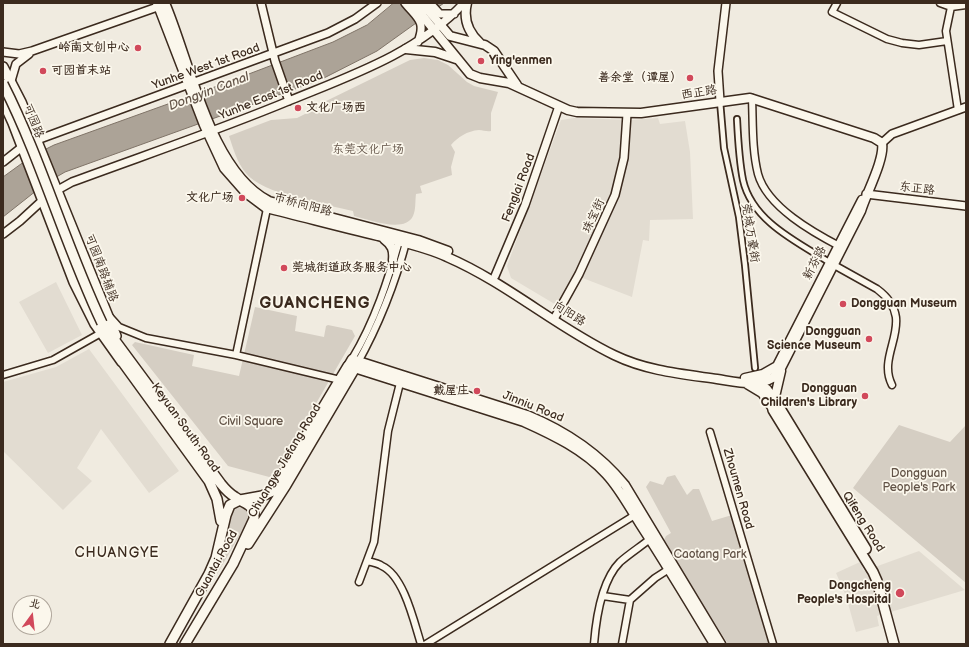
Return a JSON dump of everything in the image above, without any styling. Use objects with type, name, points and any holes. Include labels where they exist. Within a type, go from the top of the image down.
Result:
[{"type":"main road","name":"西正路","points":[[412,3],[429,18],[456,59],[474,76],[519,86],[559,106],[577,112],[627,114],[654,112],[720,101],[752,98],[874,138],[882,143]]},
{"type":"main road","name":"西正路","points":[[422,3],[429,18]]},
{"type":"main road","points":[[467,3],[466,24],[471,34],[480,44]]},
{"type":"main road","name":"市桥向阳路","points":[[163,4],[206,124],[229,164],[242,181],[267,204],[389,237]]},
{"type":"main road","name":"西正路","points":[[437,28],[450,36],[480,44],[494,51],[510,76],[519,86]]},
{"type":"main road","points":[[406,49],[435,52],[456,59]]},
{"type":"main road","points":[[3,67],[7,82]]},
{"type":"main road","name":"可园南路辅路","points":[[7,82],[38,144],[126,362]]},
{"type":"main road","name":"可园路","points":[[7,82],[14,106],[82,280],[102,323]]},
{"type":"main road","points":[[3,101],[74,282],[101,333],[126,362]]},
{"type":"main road","name":"新芬路","points":[[790,346],[840,247],[861,211],[866,194],[881,158],[883,149],[882,143]]},
{"type":"main road","points":[[389,237],[394,252],[394,260]]},
{"type":"main road","name":"向阳路","points":[[389,237],[448,251],[495,276],[555,317]]},
{"type":"main road","name":"向阳路","points":[[403,240],[446,256],[482,274],[617,351],[640,360],[661,365],[745,381]]},
{"type":"main road","name":"Keyuan South Road","points":[[102,323],[126,362],[209,481],[221,511],[222,530]]},
{"type":"main road","points":[[777,412],[790,346]]},
{"type":"main road","points":[[774,398],[781,369],[790,346]]},
{"type":"main road","points":[[745,381],[773,369],[790,346]]},
{"type":"main road","points":[[760,383],[775,377],[789,356]]},
{"type":"main road","name":"Keyuan South Road","points":[[126,362],[225,488],[240,500]]},
{"type":"main road","points":[[353,364],[400,383],[524,422],[551,434],[592,461],[606,474],[634,515],[669,569],[714,644]]},
{"type":"main road","name":"Chuangye Jiefang Road","points":[[240,500],[262,496],[273,491],[340,380],[353,364]]},
{"type":"main road","name":"Chuangye Jiefang Road","points":[[233,564],[270,512],[353,364]]},
{"type":"main road","name":"Jinniu Road","points":[[353,364],[527,415],[555,427],[596,454],[610,467],[625,485],[722,644]]},
{"type":"main road","points":[[745,381],[760,383],[768,389],[774,398],[777,412]]},
{"type":"main road","points":[[745,381],[762,393],[784,423]]},
{"type":"main road","name":"Qifeng Road","points":[[784,423],[873,572],[877,581],[894,644]]},
{"type":"main road","name":"Qifeng Road","points":[[784,423],[879,569],[883,578],[899,644]]},
{"type":"main road","points":[[225,488],[250,498]]},
{"type":"main road","points":[[222,530],[227,510],[230,505],[240,500]]},
{"type":"main road","name":"Guantai Road","points":[[185,644],[233,564],[254,520],[253,508],[248,503],[240,500]]},
{"type":"main road","name":"Guantai Road","points":[[170,644],[209,574],[216,558],[222,530]]},
{"type":"street","points":[[260,3],[274,58],[289,101]]},
{"type":"street","name":"Yunhe West 1st Road","points":[[3,162],[22,147],[38,144],[193,89],[274,58],[343,26],[377,3]]},
{"type":"street","points":[[405,3],[429,18],[454,14]]},
{"type":"street","points":[[418,42],[429,18],[430,3]]},
{"type":"street","name":"Yunhe East 1st Road","points":[[3,234],[20,221],[40,196],[55,185],[72,182],[210,132],[367,68],[418,42],[454,14],[464,3]]},
{"type":"street","points":[[720,101],[718,71],[726,3]]},
{"type":"street","points":[[837,3],[832,12],[887,39],[919,45],[947,41]]},
{"type":"street","points":[[940,3],[951,7],[966,5]]},
{"type":"street","points":[[3,52],[18,54],[42,48],[163,4]]},
{"type":"street","points":[[951,7],[946,31],[958,110]]},
{"type":"street","points":[[7,82],[16,64],[32,51]]},
{"type":"street","points":[[752,98],[754,149],[758,176],[764,187],[772,199],[798,221],[840,247]]},
{"type":"street","name":"莞城万豪街","points":[[720,101],[724,148],[739,217],[756,368]]},
{"type":"street","name":"Fenglai Road","points":[[495,276],[525,205],[559,106]]},
{"type":"street","points":[[882,143],[892,134],[966,107]]},
{"type":"street","name":"珠宝街","points":[[555,317],[579,274],[615,195],[624,158],[627,114]]},
{"type":"street","points":[[736,119],[743,181],[753,203],[763,216],[779,230],[832,264],[883,293],[894,308],[898,320],[887,375],[892,385]]},
{"type":"street","name":"东正路","points":[[866,194],[966,206]]},
{"type":"street","points":[[236,355],[267,204]]},
{"type":"street","points":[[353,364],[370,326],[394,260],[403,240]]},
{"type":"street","points":[[353,364],[373,337],[386,305],[403,240]]},
{"type":"street","points":[[103,307],[119,327],[146,338],[236,355],[340,380]]},
{"type":"street","points":[[3,375],[53,360],[101,333]]},
{"type":"street","points":[[360,582],[374,542],[388,431],[400,383]]},
{"type":"street","name":"Zhoumen Road","points":[[710,432],[773,644]]},
{"type":"street","points":[[426,644],[634,515]]},
{"type":"street","points":[[594,644],[596,617],[610,575],[620,562],[650,539]]},
{"type":"street","points":[[367,561],[383,566],[400,582],[421,644]]},
{"type":"street","points":[[622,644],[630,600],[655,578],[669,569]]},
{"type":"street","points":[[603,596],[630,600]]},
{"type":"shaded area","points":[[574,118],[632,120],[658,118],[660,124],[685,121],[690,152],[693,219],[650,220],[649,241],[643,240],[632,297],[580,277],[563,309],[511,278],[507,266],[561,120]]},
{"type":"shaded area","points":[[56,282],[82,335],[48,353],[19,302]]},
{"type":"shaded area","points":[[89,349],[179,471],[149,493],[101,429],[77,468],[92,481],[63,510],[3,451],[3,382],[56,367]]},
{"type":"shaded area","name":"Dongcheng People's Hospital","points":[[919,551],[965,590],[877,616],[879,626],[856,632],[846,596],[836,573],[860,562],[864,571]]},
{"type":"green space","name":"东莞文化广场","points":[[424,58],[438,60],[448,65],[467,82],[474,86],[498,92],[491,113],[491,131],[479,130],[467,133],[451,145],[455,152],[451,167],[452,175],[420,186],[422,193],[416,194],[414,214],[409,221],[394,225],[385,224],[354,216],[353,211],[279,193],[253,180],[242,168],[229,136],[271,120],[297,118],[311,111],[320,104],[410,60]]},
{"type":"green space","name":"Civil Square","points":[[255,307],[297,316],[295,331],[324,337],[326,326],[328,325],[352,330],[355,336],[273,478],[228,466],[132,345],[135,342],[194,355],[192,366],[239,376]]},
{"type":"green space","name":"Dongguan People's Park","points":[[899,425],[950,442],[966,425],[966,583],[853,488]]},
{"type":"green space","name":"Caotang Park","points":[[675,475],[687,495],[693,489],[699,489],[712,521],[732,515],[769,644],[728,644],[663,542],[666,536],[671,533],[646,487],[650,481],[663,485],[667,477]]},
{"type":"green space","points":[[238,507],[246,510],[249,519],[216,576],[227,548],[231,510]]},
{"type":"water","name":"Dongyin Canal","points":[[394,3],[444,3],[377,51],[320,80],[65,172],[46,183],[3,217],[3,177],[32,156],[54,145],[204,91],[333,42],[367,25]]},
{"type":"place","name":"岭南文创中心","points":[[138,48]]},
{"type":"place","name":"Ying'enmen","points":[[481,61]]},
{"type":"place","name":"可园首末站","points":[[43,71]]},
{"type":"place","name":"善余堂（谭屋）","points":[[690,78]]},
{"type":"place","name":"文化广场西","points":[[298,108]]},
{"type":"place","name":"文化广场","points":[[242,198]]},
{"type":"place","name":"莞城街道政务服务中心","points":[[284,268]]},
{"type":"place","name":"Dongguan Museum","points":[[843,304]]},
{"type":"place","name":"Dongguan Science Museum","points":[[869,339]]},
{"type":"place","name":"戴屋庄","points":[[477,391]]},
{"type":"place","name":"Dongguan Children's Library","points":[[865,396]]},
{"type":"place","name":"Dongcheng People's Hospital","points":[[900,593]]},
{"type":"district","name":"GUANCHENG","points":[[315,304]]},
{"type":"district","name":"CHUANGYE","points":[[117,553]]}]
